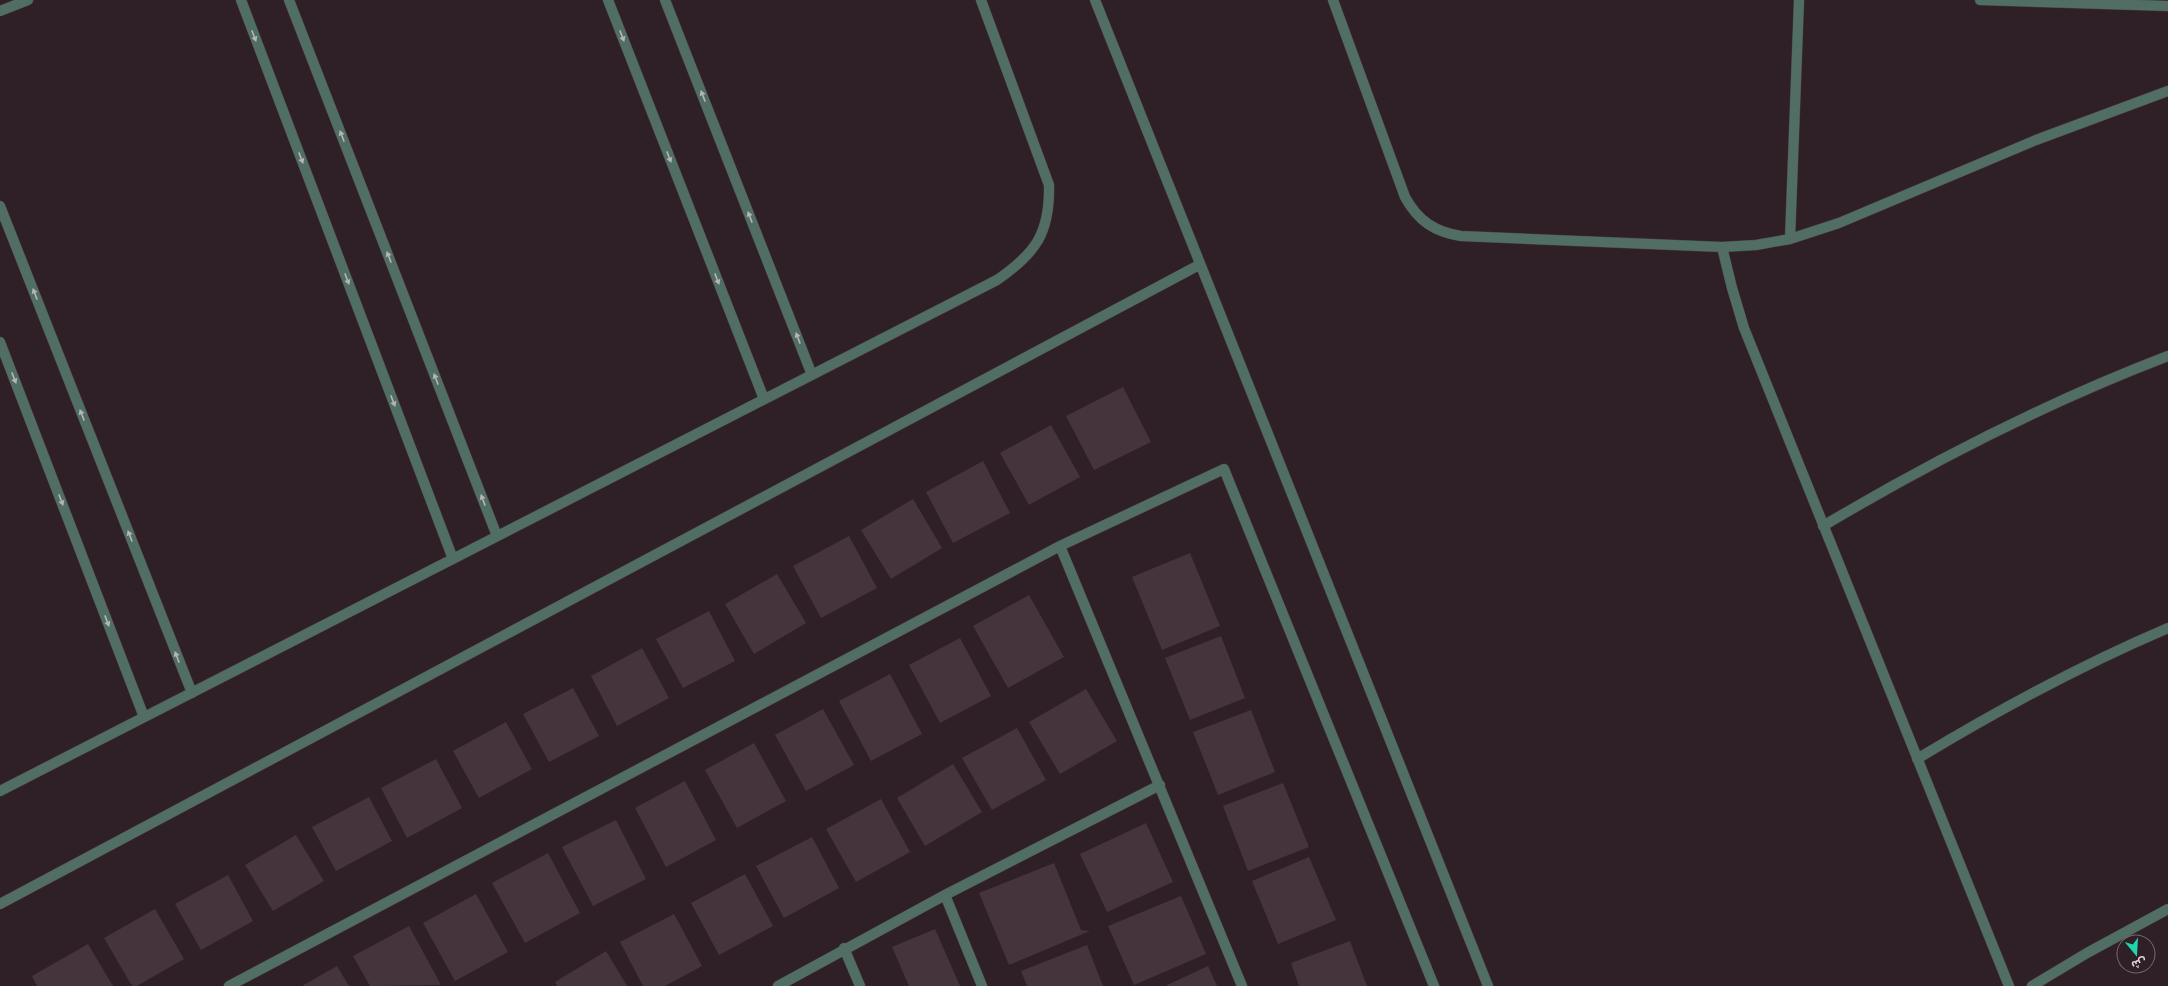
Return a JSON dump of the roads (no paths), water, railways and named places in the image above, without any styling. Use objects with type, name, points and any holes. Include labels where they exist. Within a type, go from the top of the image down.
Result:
[{"type":"street","points":[[0,11],[28,0]]},
{"type":"street","points":[[240,0],[453,559]]},
{"type":"street","points":[[289,0],[497,536]]},
{"type":"street","points":[[608,0],[764,400]]},
{"type":"street","points":[[665,0],[812,375]]},
{"type":"street","points":[[0,791],[997,280],[1017,267],[1033,250],[1044,230],[1050,208],[1049,184],[981,0]]},
{"type":"street","points":[[1095,0],[1488,986]]},
{"type":"street","points":[[1333,0],[1405,197],[1412,210],[1433,228],[1446,233],[1461,236],[1722,247],[1756,245],[1790,239],[1839,223],[2029,143],[2168,91]]},
{"type":"street","points":[[1790,239],[1799,0]]},
{"type":"street","points":[[1980,0],[2168,6]]},
{"type":"street","points":[[0,206],[192,693]]},
{"type":"street","points":[[1722,247],[1744,328],[2009,986]]},
{"type":"street","points":[[0,904],[1200,265]]},
{"type":"street","points":[[0,342],[144,717]]},
{"type":"street","points":[[1823,526],[1894,484],[1970,444],[2049,406],[2168,356]]},
{"type":"street","points":[[229,986],[1060,546],[1224,470],[1434,986]]},
{"type":"street","points":[[1060,546],[1242,986]]},
{"type":"street","points":[[1917,759],[1986,718],[2061,677],[2168,628]]},
{"type":"street","points":[[778,986],[844,948],[944,895],[1160,785]]},
{"type":"street","points":[[944,895],[982,986]]},
{"type":"street","points":[[2032,986],[2087,953],[2168,909]]},
{"type":"street","points":[[844,948],[860,986]]}]
